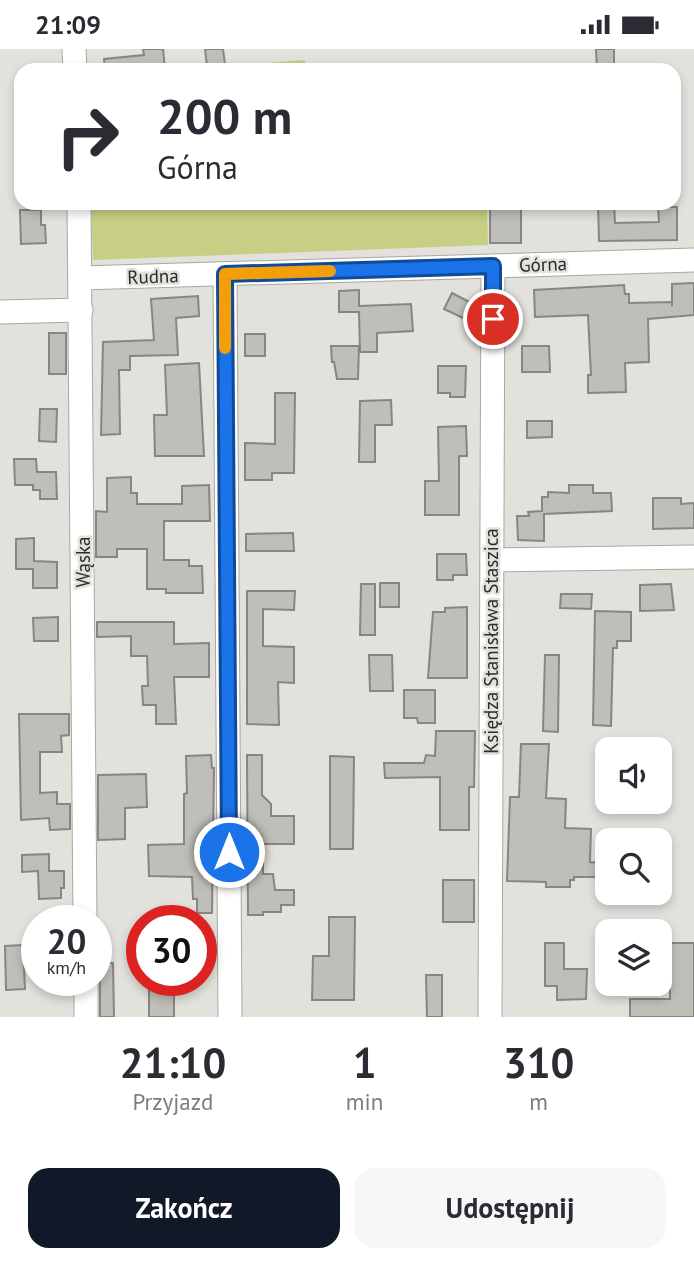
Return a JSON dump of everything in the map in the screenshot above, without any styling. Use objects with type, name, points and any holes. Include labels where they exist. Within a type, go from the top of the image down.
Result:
[{"type":"street","name":"Wąska","points":[[79,210],[85,905]]},
{"type":"street","name":"Górna","points":[[225,274],[694,260]]},
{"type":"street","name":"Księdza Stanisława Staszica","points":[[490,1017],[493,266]]},
{"type":"street","name":"Rudna","points":[[81,278],[225,274]]},
{"type":"street","points":[[225,274],[230,1017]]},
{"type":"street","points":[[0,311],[81,310]]},
{"type":"street","points":[[492,560],[694,558]]},
{"type":"street","points":[[86,996],[86,1017]]},
{"type":"green space","points":[[305,60],[305,63],[266,63]]},
{"type":"green space","points":[[91,210],[487,210],[488,245],[93,260]]},
{"type":"building","points":[[143,49],[163,49],[164,63],[104,63],[104,59],[144,55]]},
{"type":"building","points":[[205,49],[223,49],[225,63],[207,63]]},
{"type":"building","points":[[596,49],[614,49],[614,63],[597,63]]},
{"type":"building","points":[[20,210],[41,210],[41,225],[45,225],[46,243],[21,244]]},
{"type":"building","points":[[490,210],[521,210],[521,243],[490,243]]},
{"type":"building","points":[[598,210],[614,210],[615,223],[659,222],[658,210],[677,210],[677,240],[599,241]]},
{"type":"building","points":[[694,283],[694,315],[648,319],[649,362],[625,363],[626,392],[588,393],[588,375],[591,375],[588,315],[535,317],[534,290],[624,285],[625,294],[629,294],[629,303],[672,302],[672,284]]},
{"type":"building","points":[[359,290],[359,306],[411,304],[413,331],[377,333],[377,352],[360,352],[359,312],[339,312],[339,291]]},
{"type":"building","points":[[452,293],[473,304],[465,319],[444,309]]},
{"type":"building","points":[[198,296],[199,316],[176,318],[178,355],[130,356],[130,370],[119,370],[120,434],[101,435],[103,342],[154,340],[151,299]]},
{"type":"building","points":[[49,333],[66,333],[66,374],[49,374]]},
{"type":"building","points":[[245,334],[265,334],[265,356],[245,356]]},
{"type":"building","points":[[331,346],[359,346],[358,379],[337,379]]},
{"type":"building","points":[[522,346],[549,346],[550,372],[522,372]]},
{"type":"building","points":[[199,363],[204,456],[155,456],[154,415],[167,415],[165,365]]},
{"type":"building","points":[[438,366],[466,366],[465,397],[450,397],[450,393],[438,393]]},
{"type":"building","points":[[275,393],[295,393],[294,473],[272,473],[272,480],[245,480],[245,443],[275,444]]},
{"type":"building","points":[[391,400],[392,425],[375,425],[375,462],[359,462],[360,401]]},
{"type":"building","points":[[40,409],[57,409],[56,442],[39,441]]},
{"type":"building","points":[[527,421],[552,421],[552,437],[527,438]]},
{"type":"building","points":[[466,426],[467,456],[459,456],[459,515],[425,515],[425,481],[439,481],[438,427]]},
{"type":"building","points":[[14,459],[36,459],[37,472],[56,472],[57,499],[40,499],[40,490],[33,490],[33,485],[15,485]]},
{"type":"building","points":[[131,477],[131,493],[137,493],[137,504],[182,504],[182,486],[209,485],[210,521],[164,521],[164,560],[189,560],[189,566],[202,566],[203,593],[166,593],[166,589],[147,589],[147,549],[117,549],[117,557],[96,557],[96,511],[107,512],[107,478]]},
{"type":"building","points":[[569,485],[593,485],[593,493],[611,493],[612,511],[544,514],[544,541],[518,540],[517,516],[529,516],[528,512],[542,511],[542,497],[548,497],[548,492],[569,493]]},
{"type":"building","points":[[653,498],[681,498],[681,504],[694,503],[694,528],[653,529]]},
{"type":"building","points":[[293,533],[294,551],[246,551],[246,534]]},
{"type":"building","points":[[34,538],[34,561],[57,562],[57,588],[33,588],[33,569],[16,569],[16,539]]},
{"type":"building","points":[[437,554],[466,554],[467,575],[453,575],[453,580],[437,580]]},
{"type":"building","points":[[380,583],[399,583],[399,607],[380,607]]},
{"type":"building","points":[[361,584],[375,584],[375,635],[360,635]]},
{"type":"building","points":[[671,584],[674,610],[640,611],[640,585]]},
{"type":"building","points":[[247,591],[295,591],[294,610],[263,609],[263,646],[294,647],[294,683],[278,682],[279,725],[247,724]]},
{"type":"building","points":[[561,594],[592,594],[591,609],[560,608]]},
{"type":"building","points":[[467,607],[467,678],[428,678],[433,612],[445,612],[445,608]]},
{"type":"building","points":[[595,611],[631,612],[631,641],[617,641],[617,648],[613,648],[611,726],[593,725]]},
{"type":"building","points":[[58,617],[58,641],[34,641],[33,618]]},
{"type":"building","points":[[97,622],[174,622],[174,644],[209,643],[209,677],[174,677],[176,724],[156,724],[156,705],[143,705],[142,686],[148,686],[147,656],[131,656],[131,636],[97,637]]},
{"type":"building","points":[[369,655],[392,655],[393,691],[370,691]]},
{"type":"building","points":[[545,655],[559,655],[558,732],[543,731]]},
{"type":"building","points":[[404,690],[435,690],[435,723],[418,723],[417,718],[404,718]]},
{"type":"building","points":[[19,714],[69,714],[69,735],[61,736],[62,752],[40,752],[40,793],[57,792],[57,804],[70,804],[70,829],[50,830],[49,818],[21,820]]},
{"type":"building","points":[[436,731],[475,731],[474,787],[469,787],[469,830],[440,830],[440,777],[385,778],[384,763],[424,763],[426,755],[435,756]]},
{"type":"building","points":[[521,744],[549,744],[546,798],[566,799],[565,828],[591,829],[590,862],[595,862],[595,877],[574,877],[574,880],[570,880],[570,887],[546,887],[546,882],[507,881],[510,797],[519,797]]},
{"type":"building","points":[[211,755],[214,768],[212,905],[197,905],[197,899],[193,899],[192,877],[149,876],[148,845],[184,844],[186,756]]},
{"type":"building","points":[[247,755],[262,755],[262,795],[271,804],[271,816],[294,816],[294,844],[263,844],[263,874],[273,874],[275,890],[294,890],[294,905],[281,905],[281,912],[263,912],[263,915],[248,915]]},
{"type":"building","points":[[330,756],[354,757],[353,849],[330,849]]},
{"type":"building","points":[[146,774],[147,807],[125,808],[125,839],[98,840],[98,775]]},
{"type":"building","points":[[49,854],[49,871],[64,871],[64,888],[61,888],[61,898],[39,899],[38,871],[22,872],[22,855]]},
{"type":"building","points":[[443,880],[474,880],[474,922],[443,922]]},
{"type":"building","points":[[329,917],[355,917],[354,1000],[312,1000],[313,956],[329,956]]},
{"type":"building","points":[[545,943],[564,943],[564,969],[587,969],[586,999],[557,1000],[557,986],[545,986]]},
{"type":"building","points":[[672,943],[694,943],[694,1017],[630,1017],[630,999],[670,999]]},
{"type":"building","points":[[21,945],[21,989],[6,990],[5,946]]},
{"type":"building","points":[[113,963],[114,1017],[100,1017],[100,996],[112,996]]},
{"type":"building","points":[[426,975],[442,975],[442,1017],[427,1017]]},
{"type":"building","points":[[149,996],[174,996],[174,1017],[149,1017]]},
{"type":"slow traffic","points":[[225,348],[225,274],[330,271]]},
{"type":"route","points":[[229,852],[225,274],[493,266],[493,319]]}]
